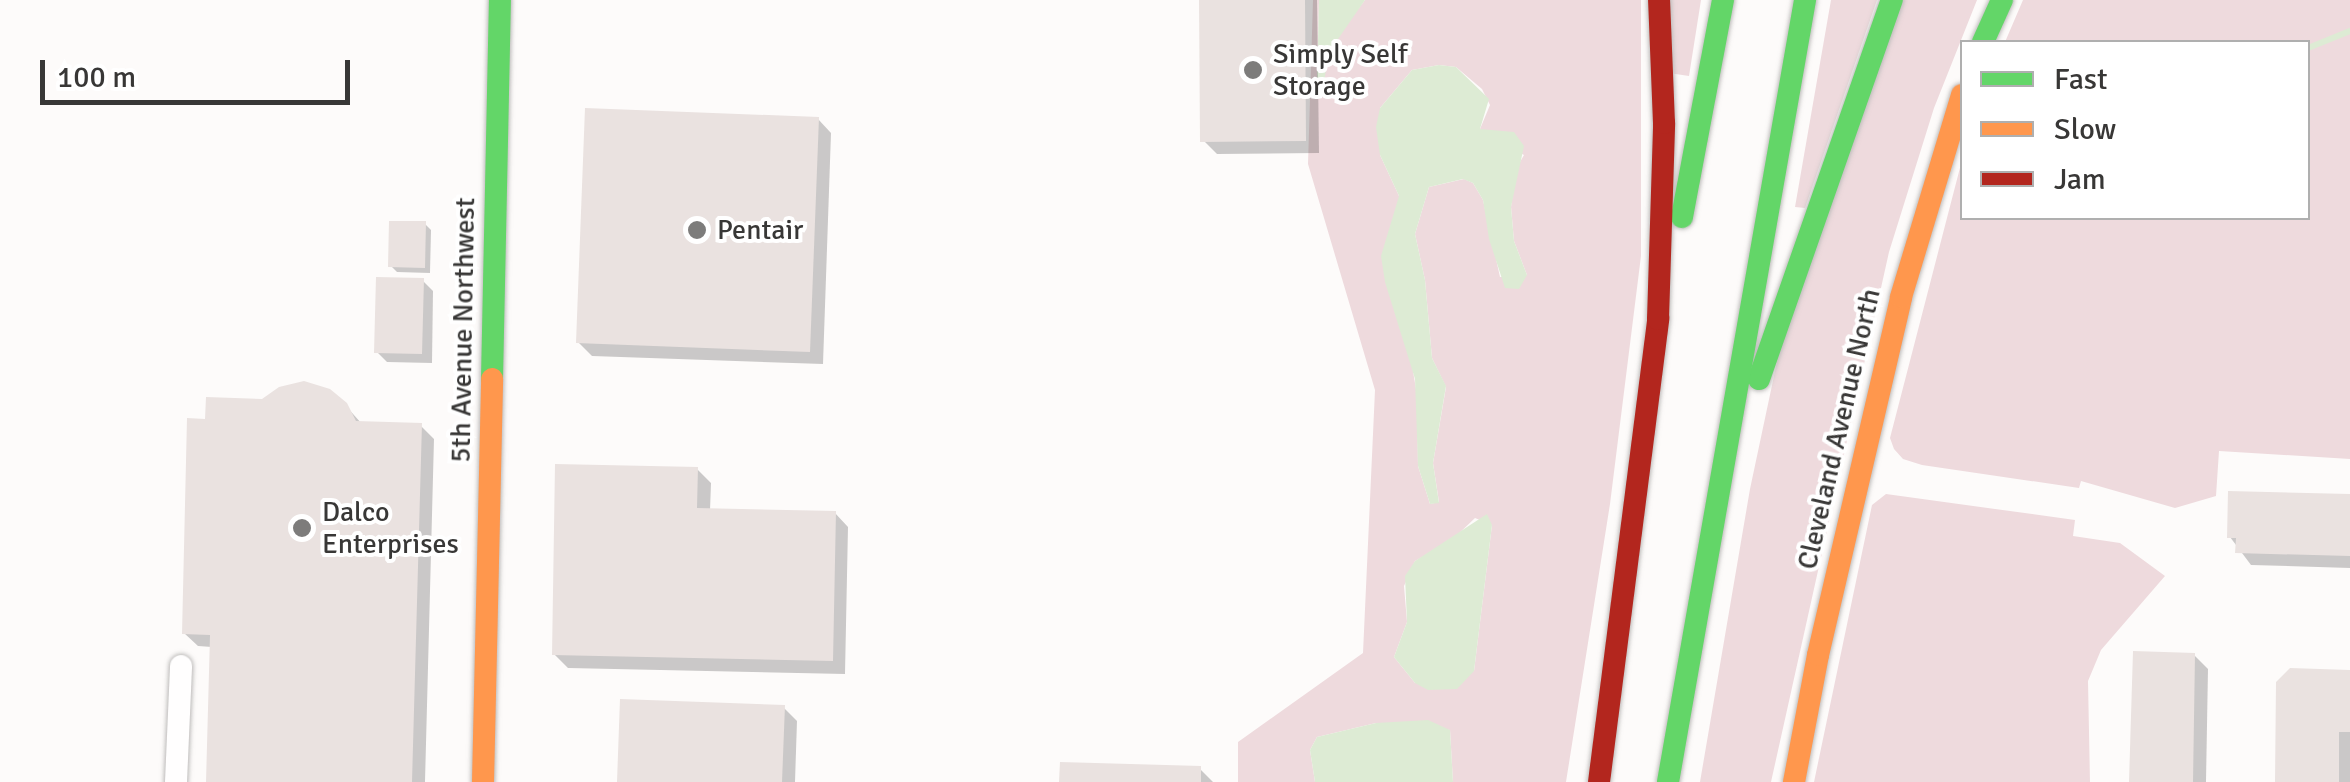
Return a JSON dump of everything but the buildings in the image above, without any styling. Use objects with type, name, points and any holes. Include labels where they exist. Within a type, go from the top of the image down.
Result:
[{"type":"main road","name":"5th Avenue Northwest","points":[[483,782],[500,0]]},
{"type":"main road","points":[[1651,388],[1663,221],[1659,0]]},
{"type":"main road","points":[[1599,782],[1651,388],[1723,0]]},
{"type":"main road","points":[[1668,782],[1805,0]]},
{"type":"main road","points":[[1719,491],[1892,0]]},
{"type":"main road","points":[[1984,40],[2002,0]]},
{"type":"main road","name":"Cleveland Avenue North","points":[[1794,782],[1818,655],[1901,297],[1936,170],[1960,101]]},
{"type":"street","points":[[176,782],[182,666]]},
{"type":"shaded area","points":[[1313,0],[1319,0],[1317,81],[1330,62],[1328,52],[1338,35],[1365,0],[1641,0],[1641,256],[1610,504],[1566,782],[1453,782],[1450,730],[1376,723],[1317,737],[1310,750],[1315,782],[1238,782],[1238,742],[1363,653],[1375,390],[1308,164]],"holes":[[[1439,65],[1456,67],[1482,89],[1490,105],[1480,129],[1524,155],[1516,169],[1511,207],[1514,241],[1527,275],[1500,277],[1483,200],[1473,183],[1464,179],[1429,187],[1415,234],[1425,280],[1432,358],[1446,387],[1433,463],[1439,502],[1430,504],[1418,466],[1417,395],[1410,353],[1399,196],[1380,155],[1380,108],[1412,70]],[[1475,518],[1492,525],[1474,671],[1415,683],[1394,657],[1407,622],[1404,586],[1415,561],[1452,540]]]},
{"type":"shaded area","points":[[1319,0],[1365,0],[1329,52],[1323,88],[1317,81]]},
{"type":"shaded area","points":[[1667,0],[1701,0],[1689,76],[1669,73]]},
{"type":"shaded area","points":[[1831,0],[1877,0],[1805,208],[1795,207]]},
{"type":"shaded area","points":[[1899,0],[1977,0],[1934,108],[1889,252],[1771,782],[1700,782],[1750,489],[1778,357]]},
{"type":"shaded area","points":[[2023,0],[2350,0],[2350,459],[2219,451],[2216,496],[2175,508],[2081,481],[2079,488],[1922,465],[1903,459],[1894,449],[1890,438],[1960,168],[1960,220],[2310,220],[2310,40],[2006,40]]},
{"type":"shaded area","points":[[1439,65],[1456,67],[1489,99],[1480,129],[1514,132],[1524,146],[1511,207],[1514,241],[1527,275],[1519,289],[1505,288],[1489,239],[1483,200],[1473,183],[1463,179],[1429,187],[1415,234],[1425,280],[1432,358],[1446,386],[1433,463],[1439,503],[1430,504],[1418,466],[1415,379],[1385,282],[1381,256],[1399,196],[1380,155],[1376,127],[1380,108],[1412,70]]},
{"type":"shaded area","points":[[1886,494],[2075,520],[2073,536],[2120,543],[2165,576],[2101,650],[2088,681],[2090,782],[1814,782],[1872,505]]},
{"type":"shaded area","points":[[1487,514],[1492,525],[1474,671],[1457,689],[1428,690],[1415,683],[1394,657],[1407,622],[1405,576],[1415,561]]},
{"type":"shaded area","points":[[1428,720],[1450,730],[1453,782],[1315,782],[1310,750],[1317,737],[1376,723]]},
{"type":"waterway","points":[[2310,47],[2350,31]]},
{"type":"traffic: fast","points":[[492,379],[500,0]]},
{"type":"traffic: fast","points":[[1682,217],[1723,0]]},
{"type":"traffic: fast","points":[[1668,782],[1805,0]]},
{"type":"traffic: fast","points":[[1759,379],[1892,0]]},
{"type":"traffic: fast","points":[[1984,40],[2002,0]]},
{"type":"traffic: slow","points":[[1794,782],[1818,655],[1901,297],[1960,102]]},
{"type":"traffic: slow","points":[[483,782],[492,379]]},
{"type":"traffic: jam","points":[[1599,782],[1658,319],[1664,123],[1659,0]]},
{"type":"place","name":"Simply Self Storage","points":[[1253,70]]},
{"type":"place","name":"Pentair","points":[[697,230]]},
{"type":"place","name":"Dalco Enterprises","points":[[302,528]]}]
